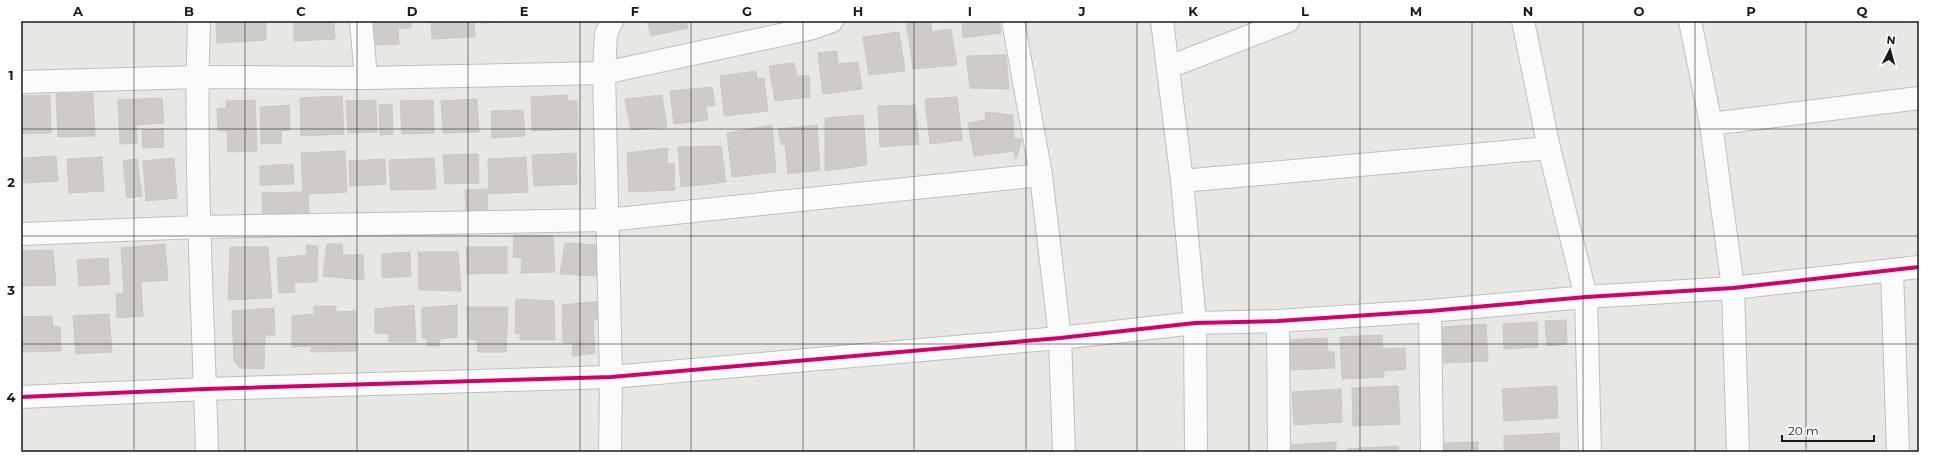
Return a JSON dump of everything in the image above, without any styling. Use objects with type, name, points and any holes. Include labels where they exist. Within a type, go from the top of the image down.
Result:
[{"type":"street","points":[[199,21],[197,78],[198,227],[207,452]]},
{"type":"street","points":[[361,21],[366,78]]},
{"type":"street","points":[[610,452],[611,377],[604,73],[606,34],[612,21]]},
{"type":"street","points":[[21,82],[197,78],[366,78],[604,73],[813,28],[832,21]]},
{"type":"street","points":[[1013,21],[1041,175],[1060,338],[1064,452]]},
{"type":"street","points":[[1162,21],[1169,67],[1182,181],[1195,323],[1196,452]]},
{"type":"street","points":[[1169,67],[1288,21]]},
{"type":"street","points":[[1523,21],[1549,148],[1586,297],[1590,452]]},
{"type":"street","points":[[1690,21],[1711,124],[1733,288],[1738,452]]},
{"type":"street","points":[[1711,124],[1919,98]]},
{"type":"street","points":[[1182,181],[1549,148]]},
{"type":"street","points":[[21,234],[198,227],[607,220],[1041,175]]},
{"type":"street","points":[[21,397],[205,388],[611,377],[1060,338],[1195,323],[1278,321],[1430,312],[1586,297],[1733,288],[1919,267]]},
{"type":"street","points":[[1892,270],[1898,452]]},
{"type":"street","points":[[1430,312],[1432,452]]},
{"type":"street","points":[[1278,321],[1279,452]]},
{"type":"building","points":[[216,21],[266,21],[266,40],[217,43]]},
{"type":"building","points":[[294,21],[334,21],[335,39],[294,41]]},
{"type":"building","points":[[367,21],[411,21],[411,28],[398,28],[399,44],[368,45]]},
{"type":"building","points":[[431,21],[474,21],[475,37],[432,39]]},
{"type":"building","points":[[480,21],[516,21],[480,23]]},
{"type":"building","points":[[647,21],[686,21],[688,28],[651,36]]},
{"type":"building","points":[[906,21],[931,21],[932,32],[951,29],[957,65],[913,69]]},
{"type":"building","points":[[962,21],[999,21],[1001,33],[963,38]]},
{"type":"building","points":[[899,32],[905,71],[869,75],[863,37]]},
{"type":"building","points":[[837,51],[838,64],[858,62],[862,89],[823,94],[818,53]]},
{"type":"building","points":[[1006,55],[1009,89],[970,88],[966,56]]},
{"type":"building","points":[[794,63],[797,76],[809,76],[810,97],[775,101],[769,66]]},
{"type":"building","points":[[756,71],[757,79],[764,78],[768,111],[724,116],[720,76]]},
{"type":"building","points":[[712,87],[715,106],[706,106],[708,120],[674,124],[670,91]]},
{"type":"building","points":[[93,93],[95,136],[58,137],[56,94]]},
{"type":"building","points":[[50,95],[51,133],[21,134],[21,96]]},
{"type":"building","points":[[567,95],[568,101],[577,101],[578,129],[532,131],[531,97]]},
{"type":"building","points":[[662,95],[667,127],[631,130],[625,99]]},
{"type":"building","points":[[342,96],[344,134],[301,136],[300,98]]},
{"type":"building","points":[[957,97],[962,140],[930,144],[925,99]]},
{"type":"building","points":[[162,98],[164,123],[136,125],[137,143],[120,144],[118,100]]},
{"type":"building","points":[[477,99],[479,132],[443,133],[441,101]]},
{"type":"building","points":[[255,100],[257,151],[228,152],[227,131],[218,131],[217,109],[226,108],[226,101]]},
{"type":"building","points":[[376,100],[377,132],[348,133],[346,101]]},
{"type":"building","points":[[433,100],[434,133],[402,134],[400,101]]},
{"type":"building","points":[[392,104],[393,134],[380,135],[379,105]]},
{"type":"building","points":[[289,105],[290,130],[281,131],[282,143],[261,144],[260,107]]},
{"type":"building","points":[[915,105],[919,144],[880,147],[878,106]]},
{"type":"building","points":[[523,110],[525,136],[492,138],[491,111]]},
{"type":"building","points":[[985,112],[1013,115],[1014,139],[1022,139],[1016,159],[1014,151],[974,156],[968,123],[986,120]]},
{"type":"building","points":[[863,115],[867,165],[825,171],[825,118]]},
{"type":"building","points":[[772,125],[776,172],[732,177],[727,133]]},
{"type":"building","points":[[817,125],[820,170],[788,174],[785,145],[781,144],[778,129]]},
{"type":"building","points":[[163,129],[164,147],[143,148],[142,130]]},
{"type":"building","points":[[721,146],[726,182],[681,187],[678,147]]},
{"type":"building","points":[[668,148],[667,164],[674,163],[675,190],[629,192],[627,153]]},
{"type":"building","points":[[345,151],[347,192],[308,194],[309,216],[263,217],[262,193],[303,192],[301,153]]},
{"type":"building","points":[[576,153],[577,184],[534,186],[532,155]]},
{"type":"building","points":[[478,154],[479,183],[445,184],[443,155]]},
{"type":"building","points":[[56,156],[58,181],[24,183],[22,158]]},
{"type":"building","points":[[102,157],[104,191],[69,193],[67,159]]},
{"type":"building","points":[[526,157],[528,192],[489,194],[488,159]]},
{"type":"building","points":[[174,158],[177,198],[146,201],[143,161]]},
{"type":"building","points":[[434,158],[436,189],[391,190],[389,160]]},
{"type":"building","points":[[137,159],[142,196],[127,198],[123,161]]},
{"type":"building","points":[[385,159],[386,184],[350,186],[349,161]]},
{"type":"building","points":[[293,164],[294,184],[260,185],[260,166]]},
{"type":"building","points":[[487,189],[488,213],[466,214],[465,190]]},
{"type":"building","points":[[514,235],[553,236],[555,272],[521,273],[522,258],[513,257]]},
{"type":"building","points":[[565,243],[596,245],[598,276],[560,274]]},
{"type":"building","points":[[165,244],[168,280],[141,282],[143,316],[117,318],[116,294],[124,293],[121,248]]},
{"type":"building","points":[[327,244],[342,244],[343,255],[363,255],[364,280],[323,276]]},
{"type":"building","points":[[306,245],[318,246],[317,282],[294,283],[295,292],[279,293],[277,258],[307,255]]},
{"type":"building","points":[[230,247],[268,247],[272,298],[228,300]]},
{"type":"building","points":[[466,247],[507,247],[507,273],[467,274]]},
{"type":"building","points":[[53,250],[56,285],[21,286],[21,251]]},
{"type":"building","points":[[410,252],[411,276],[382,278],[382,254]]},
{"type":"building","points":[[418,252],[458,252],[461,291],[419,290]]},
{"type":"building","points":[[108,258],[110,284],[79,286],[77,260]]},
{"type":"building","points":[[516,299],[554,301],[555,340],[520,340],[520,334],[515,333]]},
{"type":"building","points":[[601,301],[600,319],[593,320],[595,353],[572,356],[573,344],[563,342],[562,305]]},
{"type":"building","points":[[414,305],[416,342],[389,342],[389,334],[375,333],[375,309]]},
{"type":"building","points":[[457,305],[457,337],[440,339],[439,346],[427,346],[427,339],[422,338],[422,308]]},
{"type":"building","points":[[314,306],[336,306],[336,312],[356,311],[356,351],[311,352],[312,346],[292,347],[292,316],[314,314]]},
{"type":"building","points":[[467,307],[508,307],[506,352],[478,352],[477,340],[468,339]]},
{"type":"building","points":[[274,308],[275,335],[265,335],[264,369],[240,368],[234,360],[232,311]]},
{"type":"building","points":[[109,314],[112,352],[76,354],[73,316]]},
{"type":"building","points":[[52,316],[53,327],[60,327],[61,351],[22,352],[21,317]]},
{"type":"building","points":[[1566,320],[1567,344],[1547,346],[1545,321]]},
{"type":"building","points":[[1537,322],[1538,347],[1504,349],[1503,324]]},
{"type":"building","points":[[1486,324],[1488,361],[1444,363],[1442,327]]},
{"type":"building","points":[[1382,335],[1384,377],[1342,379],[1340,337]]},
{"type":"building","points":[[1327,338],[1328,352],[1334,352],[1335,368],[1288,370],[1286,340]]},
{"type":"building","points":[[1405,348],[1406,369],[1384,371],[1383,349]]},
{"type":"building","points":[[1398,386],[1400,424],[1353,426],[1352,388]]},
{"type":"building","points":[[1557,386],[1558,418],[1504,421],[1502,389]]},
{"type":"building","points":[[1341,389],[1342,422],[1294,425],[1292,392]]},
{"type":"building","points":[[1559,433],[1560,452],[1504,452],[1504,436]]},
{"type":"building","points":[[1336,442],[1336,452],[1288,452],[1287,445]]},
{"type":"building","points":[[1478,442],[1478,452],[1444,452],[1444,443]]},
{"type":"building","points":[[1398,446],[1399,452],[1347,452],[1347,449]]},
{"type":"cycle path","points":[[21,397],[205,389],[611,377],[1060,338],[1195,323],[1278,321],[1430,311],[1586,297],[1733,288],[1919,267]]}]
